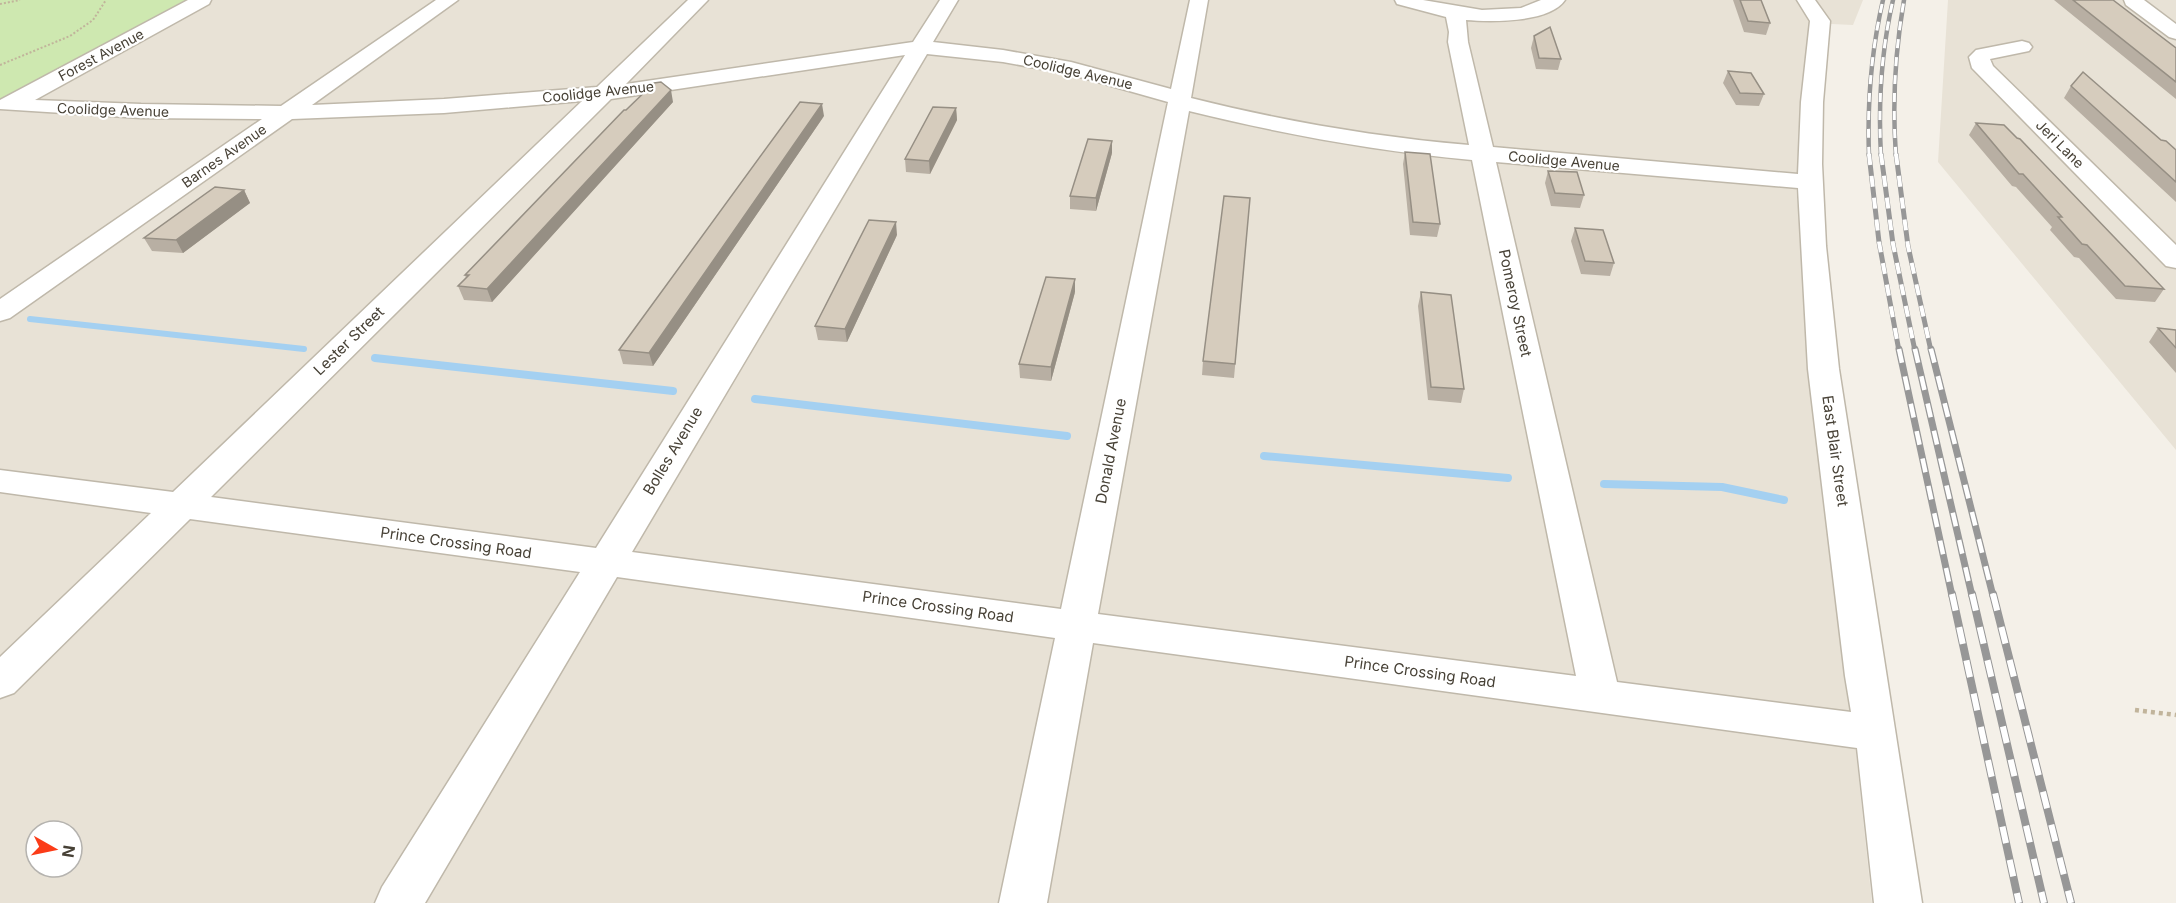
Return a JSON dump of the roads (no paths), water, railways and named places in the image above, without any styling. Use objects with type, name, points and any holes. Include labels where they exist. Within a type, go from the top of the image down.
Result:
[{"type":"street","name":"Forest Avenue","points":[[4,107],[202,0]]},
{"type":"street","name":"Barnes Avenue","points":[[0,312],[448,0]]},
{"type":"street","name":"Lester Street","points":[[0,682],[699,0]]},
{"type":"street","name":"Bolles Avenue","points":[[399,903],[949,0]]},
{"type":"street","name":"Donald Avenue","points":[[1023,903],[1199,0]]},
{"type":"street","points":[[1404,0],[1455,14],[1508,14],[1545,8],[1557,0]]},
{"type":"street","name":"East Blair Street","points":[[1806,0],[1820,21],[1813,87],[1810,182],[1814,266],[1824,371],[1898,903]]},
{"type":"street","points":[[2133,1],[2176,33]]},
{"type":"street","name":"Pomeroy Street","points":[[1455,14],[1459,32],[1458,42],[1600,694]]},
{"type":"street","name":"Coolidge Avenue","points":[[4,107],[152,112],[286,112],[454,105],[604,93],[753,74],[920,47],[1003,56],[1059,66],[1179,100],[1326,136],[1397,146],[1810,182]]},
{"type":"street","name":"Jeri Lane","points":[[2022,47],[1983,54],[1979,57],[1980,62],[1983,68],[2176,260]]},
{"type":"street","name":"Prince Crossing Road","points":[[0,481],[1600,694],[1876,733]]},
{"type":"waterway","points":[[30,319],[304,349]]},
{"type":"waterway","points":[[375,358],[673,391]]},
{"type":"waterway","points":[[755,399],[1067,436]]},
{"type":"waterway","points":[[1264,456],[1508,478]]},
{"type":"waterway","points":[[1604,484],[1722,487],[1784,500]]},
{"type":"railway","points":[[1869,154],[1871,77],[1875,39],[1883,0]]},
{"type":"railway","points":[[1881,156],[1881,77],[1893,0]]},
{"type":"railway","points":[[1896,156],[1895,78],[1904,0]]},
{"type":"railway","points":[[1869,154],[1879,242],[1899,351]]},
{"type":"railway","points":[[1881,154],[1893,244],[1915,351]]},
{"type":"railway","points":[[1896,154],[1908,246],[1931,351]]},
{"type":"railway","points":[[1899,349],[1952,596]]},
{"type":"railway","points":[[1915,349],[1972,596]]},
{"type":"railway","points":[[1931,349],[1993,596]]},
{"type":"railway","points":[[1952,594],[2019,903]]},
{"type":"railway","points":[[1972,594],[2044,903]]},
{"type":"railway","points":[[1993,594],[2071,903]]}]
